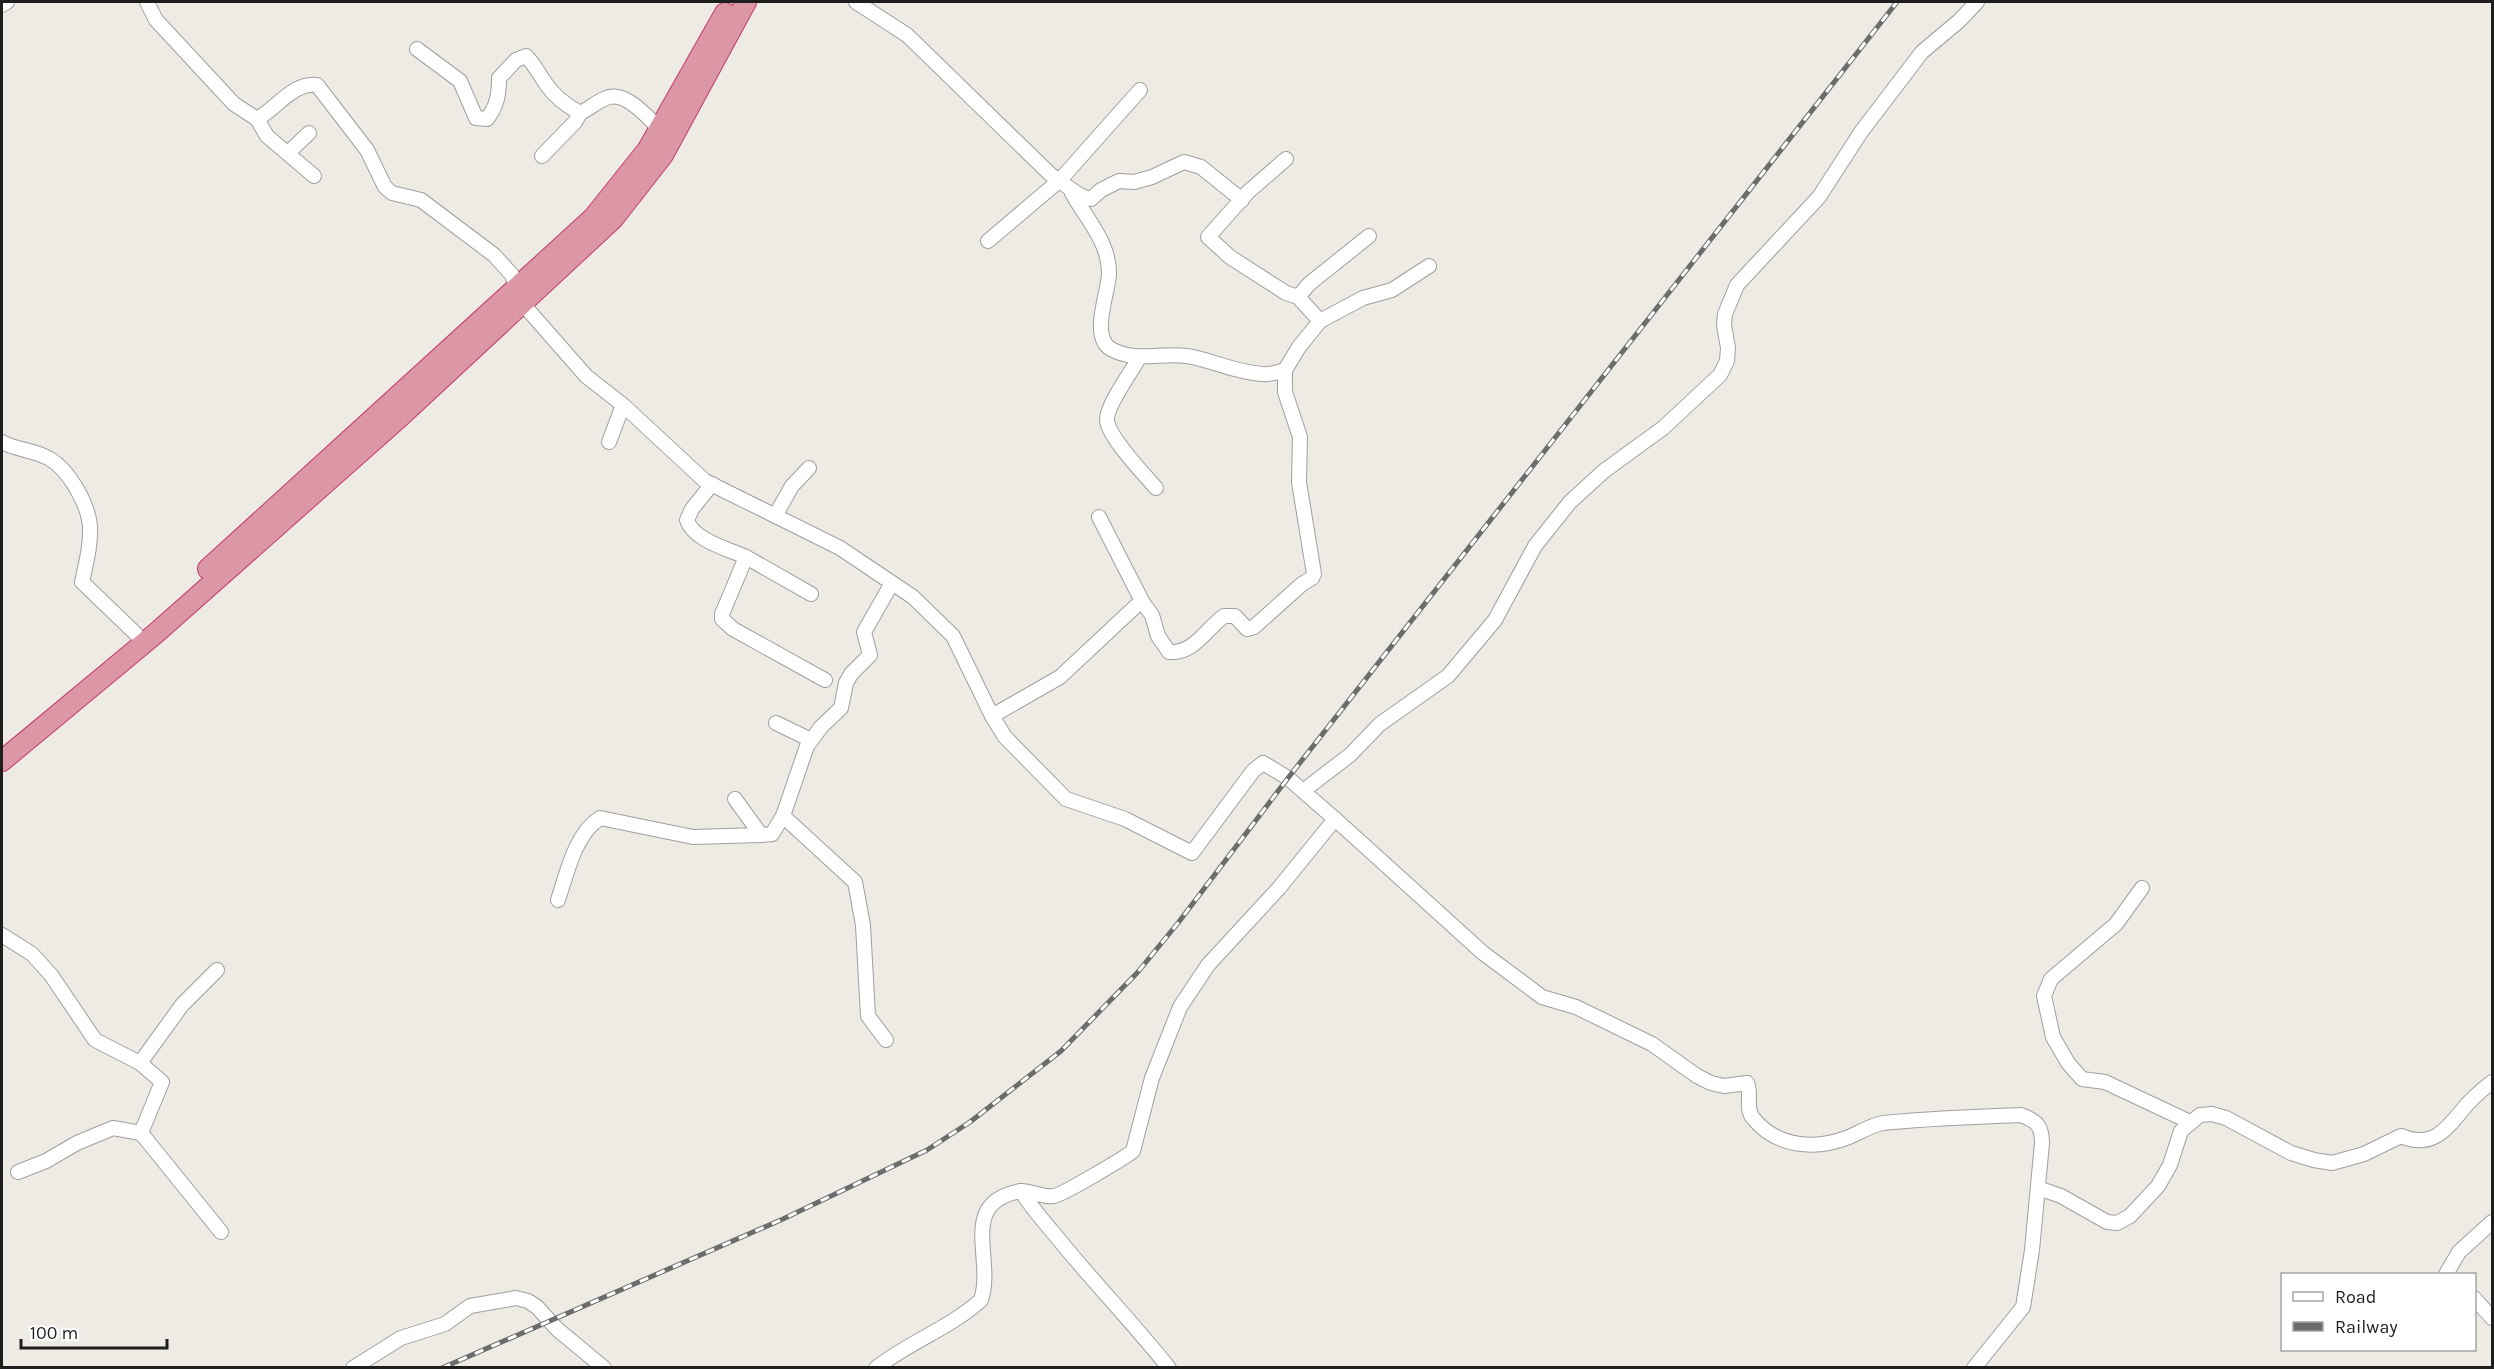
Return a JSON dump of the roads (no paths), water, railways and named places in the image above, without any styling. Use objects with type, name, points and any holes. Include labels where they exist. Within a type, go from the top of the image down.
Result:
[{"type":"highway","points":[[2,761],[155,634],[401,416],[520,295],[593,218],[648,149],[731,2]]},
{"type":"highway","points":[[2,747],[136,634],[520,295],[613,219],[663,155],[746,2]]},
{"type":"street","points":[[2,5],[7,2]]},
{"type":"street","points":[[147,2],[156,20],[234,104],[257,119],[267,136],[314,176]]},
{"type":"street","points":[[856,2],[907,35],[1051,175],[1083,198],[1091,199],[1101,190],[1119,181],[1134,182],[1152,177],[1184,162],[1201,167],[1242,200]]},
{"type":"street","points":[[1303,791],[1350,755],[1380,724],[1448,676],[1495,620],[1526,567],[1535,546],[1570,502],[1604,471],[1663,428],[1720,375],[1727,361],[1725,314],[1737,285],[1819,198],[1861,132],[1922,51],[1959,21],[1977,2]]},
{"type":"street","points":[[417,49],[460,81],[476,118],[487,119],[496,108],[500,78],[516,60],[526,56],[535,65],[547,86],[568,106],[580,113]]},
{"type":"street","points":[[257,119],[296,89],[309,84],[317,85],[366,150],[385,187],[392,193],[421,200],[494,255],[512,274],[520,295],[586,376],[623,405],[705,481],[840,548],[913,597],[953,636],[992,716],[1005,737],[1066,799],[1125,819],[1192,854],[1259,766],[1263,764],[1276,769],[1484,953],[1542,997],[1576,1007],[1643,1039],[1711,1083],[1724,1086],[1747,1083],[1750,1090],[1749,1111],[1753,1118],[1775,1137],[1799,1145],[1827,1145],[1881,1124],[2021,1115],[2034,1119],[2041,1130],[2038,1188],[2024,1307],[1974,1368]]},
{"type":"street","points":[[988,241],[1064,183],[1140,90]]},
{"type":"street","points":[[542,156],[575,122],[580,113],[592,108],[606,97],[614,96],[627,101],[660,129]]},
{"type":"street","points":[[288,153],[309,133]]},
{"type":"street","points":[[1286,159],[1248,192],[1208,237],[1230,257],[1286,293],[1298,297],[1320,321]]},
{"type":"street","points":[[1064,183],[1099,235],[1107,256],[1109,276],[1103,301],[1101,325],[1102,339],[1108,348],[1139,357],[1185,356],[1264,375],[1285,370]]},
{"type":"street","points":[[1298,297],[1309,284],[1369,236]]},
{"type":"street","points":[[1099,517],[1143,603],[1152,615],[1158,636],[1169,652],[1181,653],[1189,649],[1224,616],[1235,616],[1247,629],[1254,627],[1302,584],[1312,578],[1313,570],[1299,482],[1300,437],[1285,392],[1285,370],[1299,347],[1320,321],[1362,298],[1392,290],[1429,266]]},
{"type":"street","points":[[1139,357],[1111,406],[1107,419],[1112,433],[1130,459],[1156,488]]},
{"type":"street","points":[[609,442],[623,405]]},
{"type":"street","points":[[2,442],[48,458],[69,476],[90,523],[90,543],[82,582],[136,634]]},
{"type":"street","points":[[776,516],[792,486],[809,468]]},
{"type":"street","points":[[712,484],[692,509],[687,520],[689,526],[703,537],[746,557],[811,594]]},
{"type":"street","points":[[746,557],[722,614],[722,619],[733,629],[825,680]]},
{"type":"street","points":[[558,900],[571,859],[590,824],[600,818],[693,837],[772,834],[783,816],[797,770],[811,740],[841,708],[846,683],[851,674],[870,655],[864,632],[892,583]]},
{"type":"street","points":[[992,716],[1060,677],[1137,605],[1143,603]]},
{"type":"street","points":[[776,723],[811,740]]},
{"type":"street","points":[[735,799],[761,835]]},
{"type":"street","points":[[783,816],[855,882],[863,925],[867,1016],[886,1040]]},
{"type":"street","points":[[876,1368],[912,1342],[958,1320],[981,1300],[985,1277],[980,1234],[983,1219],[996,1201],[1010,1193],[1022,1191],[1056,1196],[1110,1164],[1125,1159],[1133,1151],[1152,1078],[1180,1007],[1208,965],[1272,896],[1335,819]]},
{"type":"street","points":[[2142,888],[2116,924],[2050,979],[2044,996],[2053,1037],[2068,1063],[2082,1079],[2105,1082],[2190,1122]]},
{"type":"street","points":[[2,934],[32,954],[51,975],[95,1040],[140,1063],[162,1082],[141,1133]]},
{"type":"street","points":[[140,1063],[182,1005],[217,970]]},
{"type":"street","points":[[2038,1188],[2061,1196],[2107,1222],[2117,1223],[2130,1216],[2158,1186],[2170,1165],[2181,1131],[2200,1115],[2212,1114],[2226,1118],[2291,1153],[2332,1163],[2364,1154],[2401,1136],[2414,1141],[2427,1141],[2455,1121],[2465,1106],[2493,1082]]},
{"type":"street","points":[[18,1172],[113,1128],[141,1133],[220,1232]]},
{"type":"street","points":[[1022,1191],[1090,1278],[1124,1314],[1169,1368]]},
{"type":"street","points":[[2447,1273],[2459,1252],[2493,1222]]},
{"type":"street","points":[[353,1368],[401,1338],[445,1324],[471,1306],[516,1298],[528,1301],[537,1307],[557,1329],[604,1368]]},
{"type":"street","points":[[2476,1299],[2493,1318]]},
{"type":"railway","points":[[442,1368],[783,1219],[927,1150],[970,1122],[1061,1051],[1137,973],[1178,923],[1288,778],[1897,2]]}]
